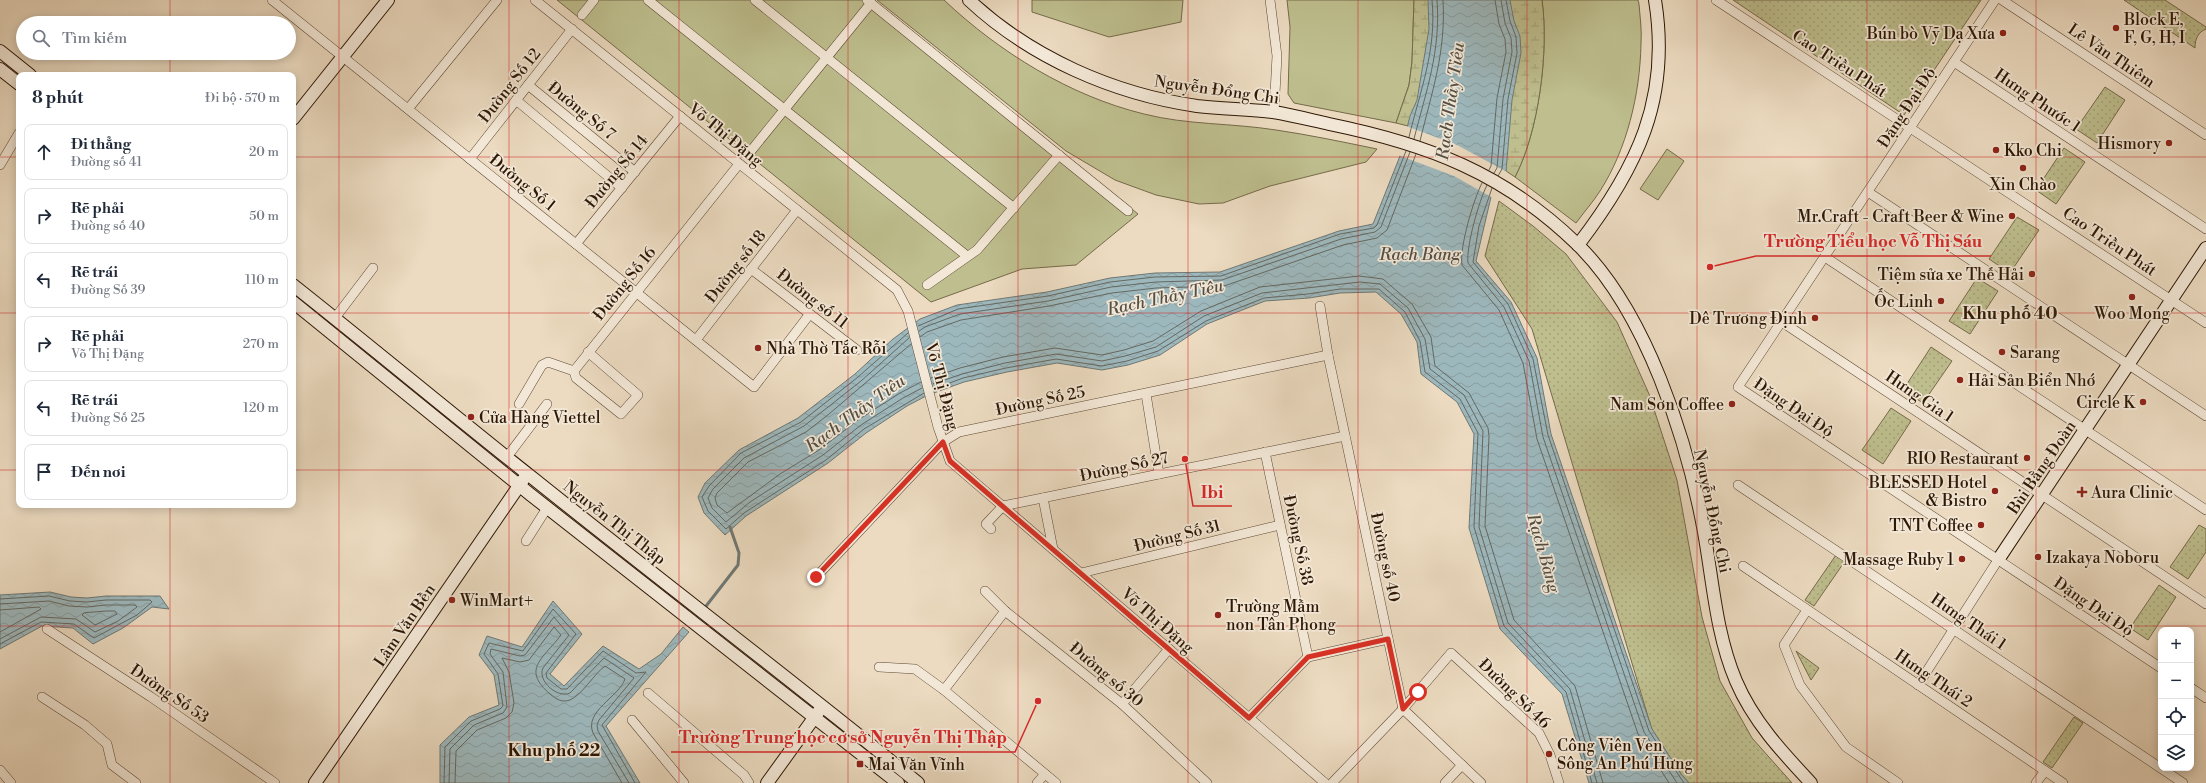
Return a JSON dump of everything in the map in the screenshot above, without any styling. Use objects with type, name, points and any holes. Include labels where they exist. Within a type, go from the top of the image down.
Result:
[{"type":"street","name":"Đường Số 1","points":[[272,0],[292,16]]},
{"type":"street","points":[[296,115],[388,0]]},
{"type":"street","points":[[408,109],[497,0]]},
{"type":"street","name":"Võ Thị Đặng","points":[[535,0],[897,290],[908,311],[938,427],[950,461],[1325,783]]},
{"type":"street","points":[[582,14],[594,0]]},
{"type":"street","points":[[648,0],[785,108],[967,256]]},
{"type":"street","points":[[756,0],[1014,208]]},
{"type":"street","name":"Nguyễn Đổng Chi","points":[[969,0],[1002,27],[1038,50],[1104,83],[1159,99],[1200,106],[1274,112],[1341,126],[1399,140],[1458,162],[1502,185],[1542,214],[1578,245],[1614,290],[1633,321],[1650,356],[1672,413],[1683,447],[1704,530],[1723,641],[1735,679],[1747,704],[1764,730],[1811,783]]},
{"type":"street","points":[[1270,0],[1277,56],[1274,112]]},
{"type":"street","points":[[1578,245],[1602,213],[1620,185],[1634,159],[1645,129],[1654,100],[1659,71],[1660,44],[1656,0]]},
{"type":"street","name":"Cao Triều Phát","points":[[1716,0],[1911,127],[2206,323]]},
{"type":"street","name":"Đặng Đại Độ","points":[[1995,0],[1738,387],[2158,666]]},
{"type":"street","name":"Lê Văn Thiêm","points":[[2002,0],[2206,135]]},
{"type":"street","points":[[750,152],[869,1],[1128,211]]},
{"type":"street","name":"Đường Số 1","points":[[296,20],[754,387],[809,315]]},
{"type":"street","name":"Đường Số 12","points":[[470,159],[572,29]]},
{"type":"street","points":[[0,51],[26,72]]},
{"type":"street","name":"Hưng Phước 1","points":[[1954,62],[2206,229]]},
{"type":"street","points":[[0,69],[16,82]]},
{"type":"street","name":"Đường Số 7","points":[[528,85],[635,172]]},
{"type":"street","points":[[516,100],[622,188]]},
{"type":"street","name":"Đường Số 14","points":[[576,244],[680,116]]},
{"type":"street","points":[[0,165],[16,138]]},
{"type":"street","points":[[927,285],[977,250],[1059,154]]},
{"type":"street","name":"Đường Số 16","points":[[574,371],[739,164]]},
{"type":"street","points":[[1868,192],[2206,416]]},
{"type":"street","name":"Đường số 18","points":[[696,340],[797,210]]},
{"type":"street","name":"Bùi Bằng Đoàn","points":[[1918,685],[1998,560],[2206,248]]},
{"type":"street","points":[[1825,257],[2206,510]]},
{"type":"street","points":[[335,318],[373,268]]},
{"type":"street","name":"Đường số 11","points":[[752,269],[809,315],[857,350]]},
{"type":"street","name":"Nguyễn Thị Thập","points":[[296,287],[527,474],[822,705],[918,783]]},
{"type":"street","name":"Nguyễn Thị Thập","points":[[296,304],[547,508],[898,783]]},
{"type":"street","name":"Đường số 40","points":[[1320,306],[1328,356],[1403,709]]},
{"type":"street","name":"Hưng Gia 1","points":[[1782,322],[2206,604]]},
{"type":"street","points":[[519,404],[542,365],[548,362],[574,371],[576,378],[621,414],[638,395],[588,352]]},
{"type":"street","name":"Đường Số 25","points":[[816,577],[943,442],[959,432],[1328,356]]},
{"type":"street","points":[[1146,394],[1159,474]]},
{"type":"street","points":[[507,457],[547,404]]},
{"type":"street","name":"Đường Số 27","points":[[1003,506],[1345,436]]},
{"type":"street","name":"Đường Số 38","points":[[1265,452],[1308,657]]},
{"type":"street","name":"Lâm Văn Bền","points":[[315,783],[527,474]]},
{"type":"street","name":"Hưng Thái 1","points":[[1738,485],[1954,628],[2183,783]]},
{"type":"street","points":[[1043,498],[1053,549]]},
{"type":"street","points":[[991,529],[986,524],[1003,506]]},
{"type":"street","points":[[526,541],[547,508]]},
{"type":"street","name":"Đường Số 31","points":[[1081,573],[1280,525]]},
{"type":"street","name":"Hưng Thái 2","points":[[1743,566],[2063,783]]},
{"type":"street","name":"Đường số 30","points":[[984,591],[1005,610],[1122,704],[1197,780],[1207,783]]},
{"type":"street","points":[[944,690],[1005,610]]},
{"type":"street","points":[[1807,610],[1784,645],[1800,685],[1846,747],[1898,783]]},
{"type":"street","name":"Đường Số 53","points":[[47,629],[151,697],[275,783]]},
{"type":"street","points":[[1249,718],[1308,657],[1388,639]]},
{"type":"street","points":[[1122,704],[1169,649]]},
{"type":"street","name":"Đường Số 46","points":[[1403,709],[1451,653],[1539,732],[1550,754],[1559,783]]},
{"type":"street","points":[[879,667],[915,669],[944,690],[1056,783]]},
{"type":"street","points":[[2194,690],[2206,698]]},
{"type":"street","points":[[648,693],[744,776],[749,783]]},
{"type":"street","points":[[42,697],[85,725],[107,744],[112,765],[136,783]]},
{"type":"street","points":[[767,783],[822,705]]},
{"type":"street","points":[[1332,783],[1403,709],[1481,783]]},
{"type":"street","points":[[632,720],[684,783]]},
{"type":"street","points":[[1445,783],[1462,765]]},
{"type":"street","points":[[0,770],[11,783]]},
{"type":"street","points":[[2036,783],[2044,771]]},
{"type":"street","points":[[1037,783],[1045,774]]},
{"type":"green space","points":[[557,0],[874,0],[1138,214],[1076,265],[1022,269],[931,302]]},
{"type":"green space","points":[[877,0],[944,0],[988,37],[1037,70],[1089,96],[1116,106],[1160,118],[1276,130],[1377,149],[1366,162],[1270,186],[1223,203],[1199,204],[1156,195],[1115,180],[1066,151]]},
{"type":"green space","points":[[1032,0],[1183,0],[1181,22],[1109,37],[1032,12]]},
{"type":"green space","points":[[1287,0],[1414,0],[1412,62],[1409,85],[1396,123],[1294,103],[1288,94],[1290,27]]},
{"type":"green space","points":[[1414,0],[1438,0],[1435,67],[1408,126],[1396,123],[1409,85],[1412,62]]},
{"type":"green space","points":[[1476,0],[1542,0],[1544,43],[1540,90],[1530,137],[1515,177],[1506,171]]},
{"type":"green space","points":[[1542,0],[1638,0],[1639,4],[1641,34],[1640,63],[1635,101],[1625,139],[1609,175],[1597,195],[1576,223],[1515,177],[1530,137],[1540,90],[1544,43]]},
{"type":"green space","points":[[1733,0],[1981,0],[1904,115]]},
{"type":"green space","points":[[2124,0],[2165,0],[2206,27],[2206,29],[2198,36],[2195,48]]},
{"type":"green space","points":[[2105,87],[2125,100],[2097,143],[2076,129]]},
{"type":"green space","points":[[2064,148],[2085,162],[2056,204],[2036,190]]},
{"type":"green space","points":[[1667,149],[1684,161],[1658,200],[1640,189]]},
{"type":"green space","points":[[1499,201],[1533,226],[1566,254],[1617,322],[1649,394],[1677,480],[1702,617],[1720,681],[1752,738],[1792,783],[1689,783],[1681,774],[1652,730],[1532,329],[1485,256]]},
{"type":"green space","points":[[2017,217],[2039,230],[2010,273],[1989,259]]},
{"type":"green space","points":[[1977,278],[1998,291],[1970,334],[1949,321]]},
{"type":"green space","points":[[1931,347],[1952,361],[1923,403],[1903,390]]},
{"type":"green space","points":[[1891,408],[1911,421],[1883,464],[1862,450]]},
{"type":"green space","points":[[2199,525],[2206,529],[2206,552],[2188,579],[2170,567]]},
{"type":"green space","points":[[1836,555],[1845,561],[1814,606],[1805,600]]},
{"type":"green space","points":[[2159,585],[2176,597],[2148,640],[2130,628]]},
{"type":"green space","points":[[1796,651],[1819,668],[1811,680]]},
{"type":"green space","points":[[2074,717],[2083,723],[2052,768],[2043,762]]},
{"type":"water","name":"Rạch Bàng","points":[[1428,0],[1510,0],[1514,21],[1520,36],[1521,53],[1512,100],[1506,171],[1491,197],[1476,261],[1511,302],[1537,358],[1551,434],[1652,729],[1681,774],[1689,783],[1589,783],[1562,694],[1500,629],[1469,528],[1474,434],[1457,402],[1421,374],[1417,342],[1401,314],[1376,292],[1340,293],[1309,298],[1265,301],[1207,324],[1160,355],[1128,365],[1102,370],[1057,363],[964,382],[928,395],[907,406],[866,433],[828,463],[746,516],[725,535],[704,513],[698,497],[705,483],[739,450],[798,418],[855,374],[893,339],[920,319],[957,305],[1047,292],[1110,278],[1155,273],[1220,272],[1339,231],[1373,224],[1400,156],[1410,116],[1417,100],[1429,29]]},
{"type":"water","points":[[50,592],[71,597],[87,598],[106,596],[160,596],[169,609],[152,607],[123,628],[93,644],[73,628],[42,626],[0,649],[0,595]]},
{"type":"water","points":[[553,601],[582,634],[550,674],[564,686],[603,646],[639,669],[661,654],[683,627],[689,632],[606,726],[640,783],[440,783],[440,745],[469,717],[499,705],[494,675],[479,655],[487,636],[522,647]]},
{"type":"pier","points":[[1406,126],[1457,145],[1507,172],[1493,198],[1454,176],[1398,155]]},
{"type":"waterway","points":[[703,610],[738,565],[739,553],[730,527]]},
{"type":"place","name":"Block E, F, G, H, I","points":[[2116,28]]},
{"type":"place","name":"Bún bò Vỹ Dạ Xưa","points":[[2003,33]]},
{"type":"place","name":"Hismory","points":[[2169,143]]},
{"type":"place","name":"Kko Chi","points":[[1996,150]]},
{"type":"place","name":"Xin Chào","points":[[2023,168]]},
{"type":"place","name":"Mr.Craft - Craft Beer & Wine","points":[[2012,216]]},
{"type":"place","name":"Trường Tiểu học Vỗ Thị Sáu","points":[[1710,267]]},
{"type":"place","name":"Tiệm sửa xe Thế Hải","points":[[2032,274]]},
{"type":"place","name":"Woo Mong","points":[[2132,297]]},
{"type":"place","name":"Ốc Linh","points":[[1941,301]]},
{"type":"place","name":"Dê Trương Định","points":[[1815,318]]},
{"type":"place","name":"Nhà Thờ Tắc Rỗi","points":[[758,348]]},
{"type":"place","name":"Sarang","points":[[2002,352]]},
{"type":"place","name":"Hải Sản Biển Nhớ","points":[[1960,380]]},
{"type":"place","name":"Circle K","points":[[2143,402]]},
{"type":"place","name":"Nam Sơn Coffee","points":[[1732,404]]},
{"type":"place","name":"Cửa Hàng Viettel","points":[[471,417]]},
{"type":"place","name":"RIO Restaurant","points":[[2027,458]]},
{"type":"place","name":"Ibi","points":[[1185,459]]},
{"type":"place","name":"BLESSED Hotel & Bistro","points":[[1995,491]]},
{"type":"place","name":"Aura Clinic","points":[[2082,492]]},
{"type":"place","name":"TNT Coffee","points":[[1981,525]]},
{"type":"place","name":"Izakaya Noboru","points":[[2038,557]]},
{"type":"place","name":"Massage Ruby 1","points":[[1962,559]]},
{"type":"place","name":"WinMart+","points":[[452,600]]},
{"type":"place","name":"Trường Mầm non Tân Phong","points":[[1218,615]]},
{"type":"place","name":"Trường Trung học cơ sở Nguyễn Thị Thập","points":[[1038,701]]},
{"type":"place","name":"Công Viên Ven Sông An Phú Hưng","points":[[1549,754]]},
{"type":"place","name":"Mai Văn Vĩnh","points":[[860,764]]},
{"type":"district","name":"Khu phố 40","points":[[2010,313]]},
{"type":"district","name":"Khu phố 22","points":[[554,750]]},
{"type":"route","points":[[816,577],[828,567],[943,442],[950,461],[1249,718],[1308,657],[1388,639],[1403,709],[1418,692]]},
{"type":"water label","name":"Rạch Thầy Tiêu","points":[[1450,101]]},
{"type":"water label","name":"Rạch Thầy Tiêu","points":[[1165,297]]},
{"type":"water label","name":"Rạch Thầy Tiêu","points":[[855,413]]}]
